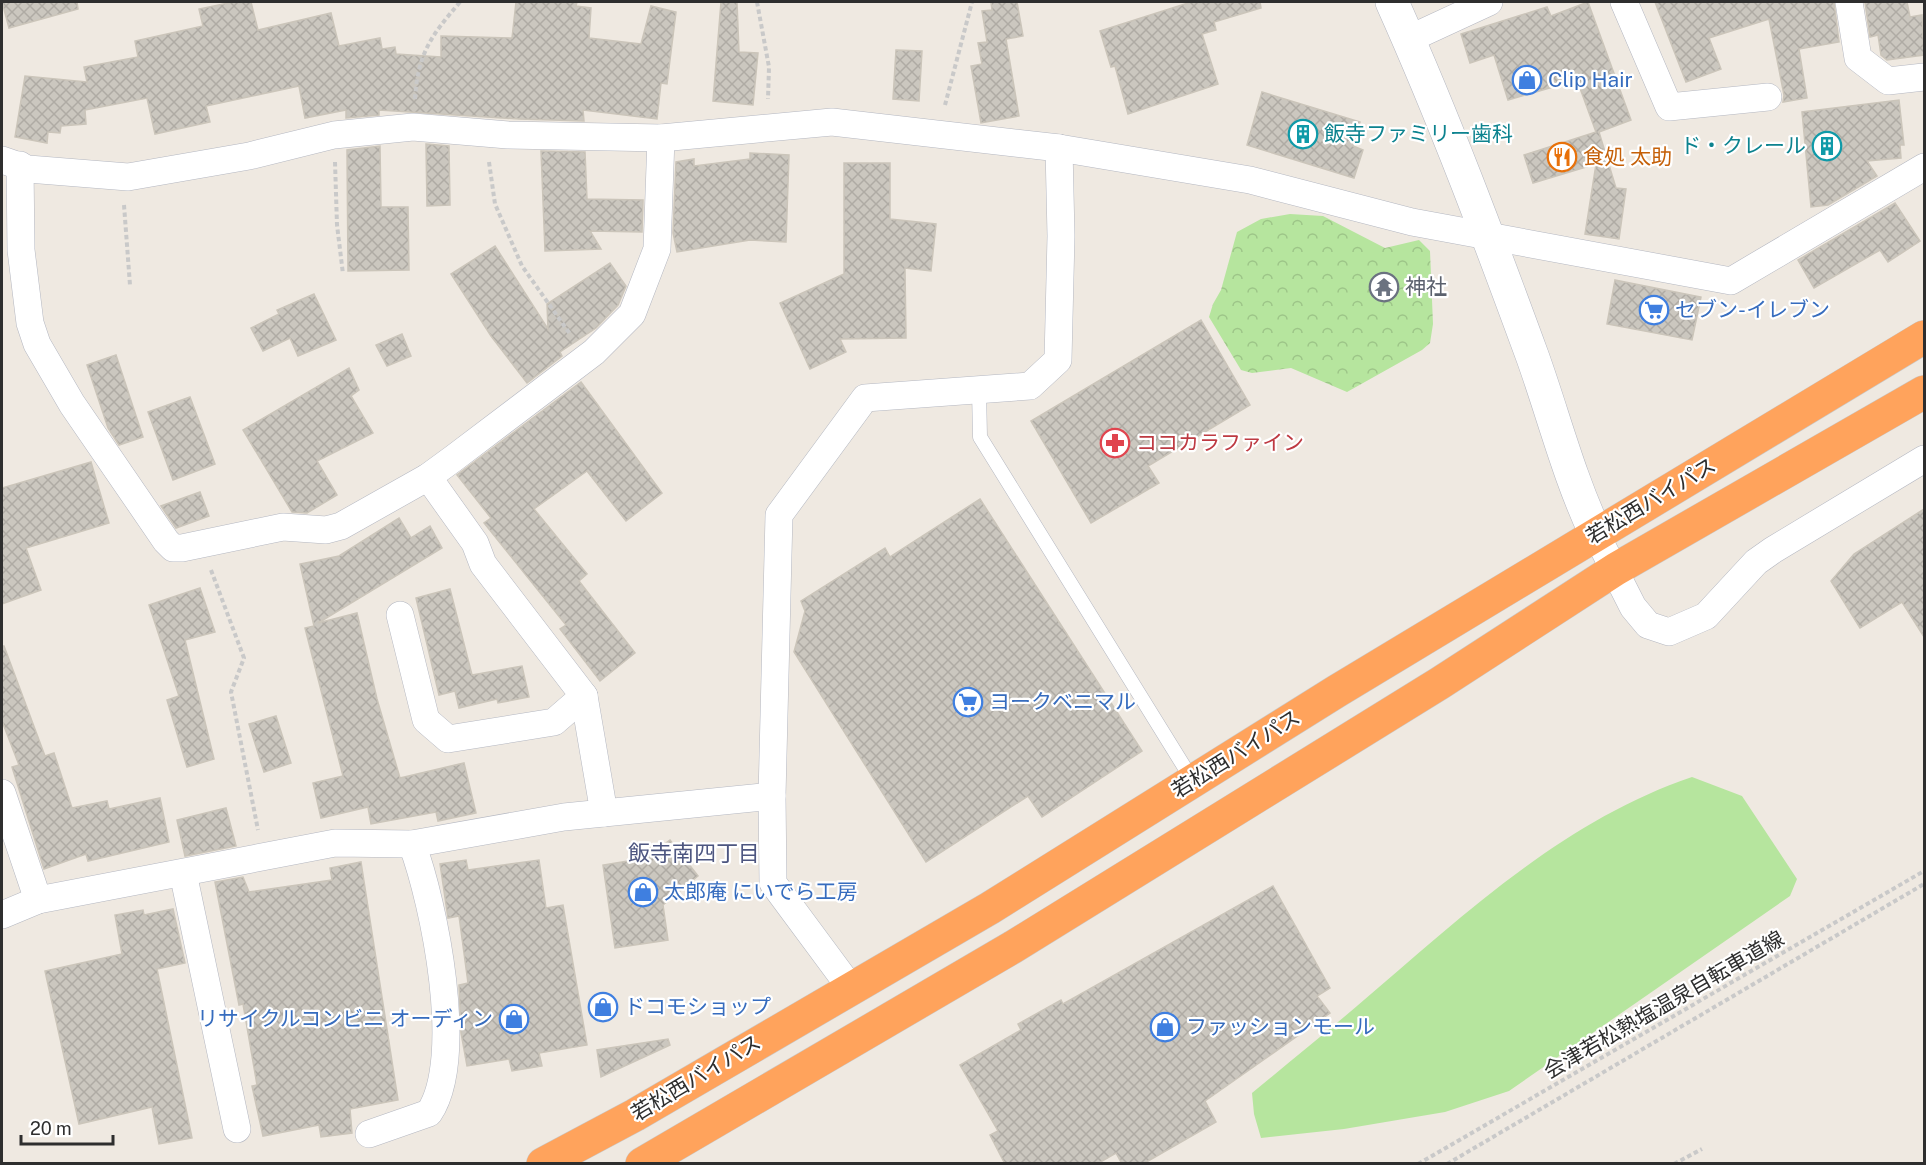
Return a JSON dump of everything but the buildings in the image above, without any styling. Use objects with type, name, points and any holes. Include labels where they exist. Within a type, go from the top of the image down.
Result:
[{"type":"highway","name":"若松西バイパス","points":[[543,1164],[634,1115],[850,987],[990,908],[1596,534],[1924,337]]},
{"type":"highway","name":"若松西バイパス","points":[[642,1164],[1013,947],[1440,683],[1616,569],[1924,392]]},
{"type":"street","points":[[1392,2],[1489,238],[1534,362],[1580,500],[1633,607],[1648,625],[1669,632],[1706,616],[1756,562],[1924,459]]},
{"type":"street","points":[[1409,39],[1489,2]]},
{"type":"street","points":[[1624,2],[1669,107],[1768,97]]},
{"type":"street","points":[[1850,2],[1858,58],[1888,81],[1924,77]]},
{"type":"street","points":[[661,138],[657,249],[632,314],[585,359],[428,477],[341,526],[326,530],[284,527],[172,548],[72,404],[37,344],[30,324],[11,163],[28,169],[128,177],[249,156],[334,135],[412,127],[490,134],[661,138],[832,122],[1059,148],[1250,180],[1412,222],[1731,281],[1924,167]]},
{"type":"street","points":[[850,987],[773,883],[772,796],[779,515],[865,398],[1030,386],[1058,360],[1061,258],[1059,148]]},
{"type":"street","points":[[428,477],[475,543],[483,564],[584,696],[604,813]]},
{"type":"street","points":[[400,615],[426,720],[448,739],[554,722],[584,696]]},
{"type":"street","points":[[2,793],[38,900]]},
{"type":"street","points":[[2,915],[38,900],[335,843],[412,844],[564,817],[772,796]]},
{"type":"street","points":[[369,1134],[429,1113],[440,1090],[445,1031],[441,966],[434,916],[425,878],[412,844]]},
{"type":"street","points":[[183,873],[237,1129]]},
{"type":"lane","points":[[979,390],[980,437],[1193,781]]},
{"type":"path","points":[[412,127],[416,76],[426,44],[460,2]]},
{"type":"path","points":[[757,2],[769,67],[767,129]]},
{"type":"path","points":[[938,134],[972,2]]},
{"type":"path","points":[[490,134],[489,164],[495,204],[522,266],[585,359]]},
{"type":"path","points":[[334,135],[337,225],[343,274]]},
{"type":"path","points":[[128,177],[124,200],[130,285]]},
{"type":"path","points":[[200,544],[244,658],[231,692],[263,857]]},
{"type":"path","name":"会津若松熱塩温泉自転車道線","points":[[1418,1164],[1924,871]]},
{"type":"path","points":[[1447,1164],[1924,884]]},
{"type":"path","points":[[1674,1164],[1702,1149]]},
{"type":"green space","points":[[1290,214],[1323,216],[1385,248],[1419,240],[1430,251],[1433,324],[1430,343],[1422,350],[1347,392],[1291,368],[1252,373],[1241,370],[1209,317],[1213,304],[1221,290],[1237,232],[1261,219]]},
{"type":"green space","points":[[1692,777],[1742,796],[1797,879],[1790,896],[1509,1091],[1445,1112],[1344,1129],[1261,1138],[1254,1114],[1252,1093],[1474,906],[1514,875],[1599,819],[1645,796]]},
{"type":"place","name":"Clip Hair","points":[[1527,80]]},
{"type":"place","name":"飯寺ファミリー歯科","points":[[1303,134]]},
{"type":"place","name":"ド・クレール","points":[[1827,146]]},
{"type":"place","name":"食処 太助","points":[[1562,157]]},
{"type":"place","name":"神社","points":[[1384,287]]},
{"type":"place","name":"セブン-イレブン","points":[[1654,310]]},
{"type":"place","name":"ココカラファイン","points":[[1115,443]]},
{"type":"place","name":"ヨークベニマル","points":[[968,702]]},
{"type":"place","name":"太郎庵 にいでら工房","points":[[643,892]]},
{"type":"place","name":"ドコモショップ","points":[[603,1007]]},
{"type":"place","name":"リサイクルコンビニ オーディン","points":[[514,1019]]},
{"type":"place","name":"ファッションモール","points":[[1165,1027]]},
{"type":"district","name":"飯寺南四丁目","points":[[694,853]]}]
